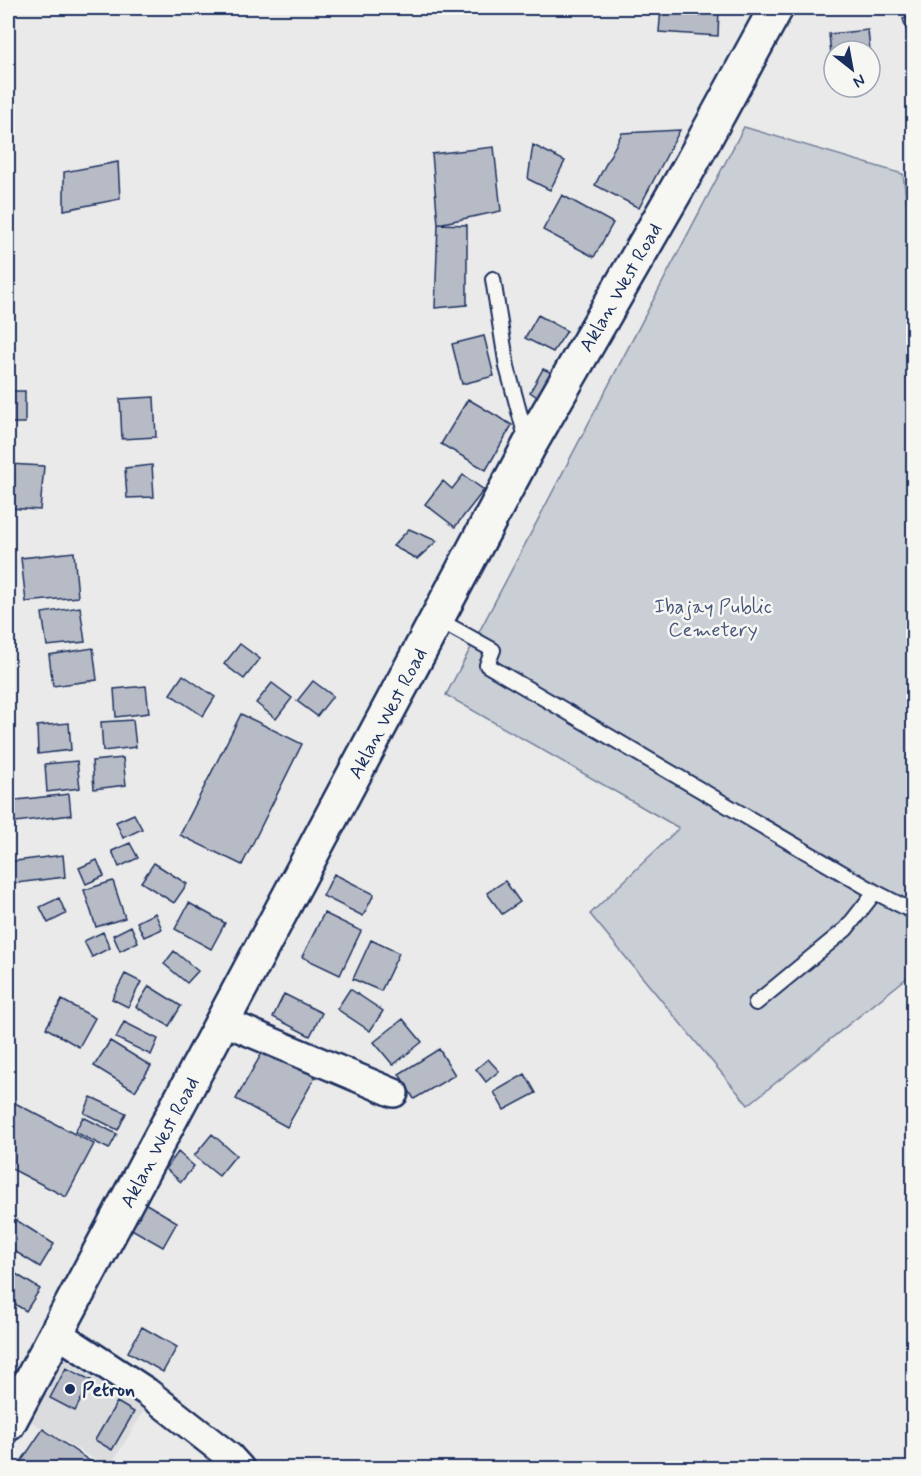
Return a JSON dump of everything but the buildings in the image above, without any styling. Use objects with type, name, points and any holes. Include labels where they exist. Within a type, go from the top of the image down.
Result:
[{"type":"main road","name":"Aklan West Road","points":[[8,1424],[529,446],[690,166],[776,8]]},
{"type":"street","points":[[223,1021],[394,1093]]},
{"type":"street","points":[[57,1333],[147,1392],[230,1456],[240,1468]]},
{"type":"lane","points":[[493,279],[507,367],[529,446]]},
{"type":"lane","points":[[437,619],[493,650],[487,665],[875,892],[914,912]]},
{"type":"lane","points":[[756,1003],[846,929],[875,892]]},
{"type":"shaded area","points":[[65,1355],[148,1404],[109,1468],[27,1419]]},
{"type":"green space","name":"Ibajay Public Cemetery","points":[[744,127],[903,174],[914,261],[913,973],[748,1105],[590,914],[679,828],[446,695]]},
{"type":"place","name":"Petron","points":[[70,1389]]}]
